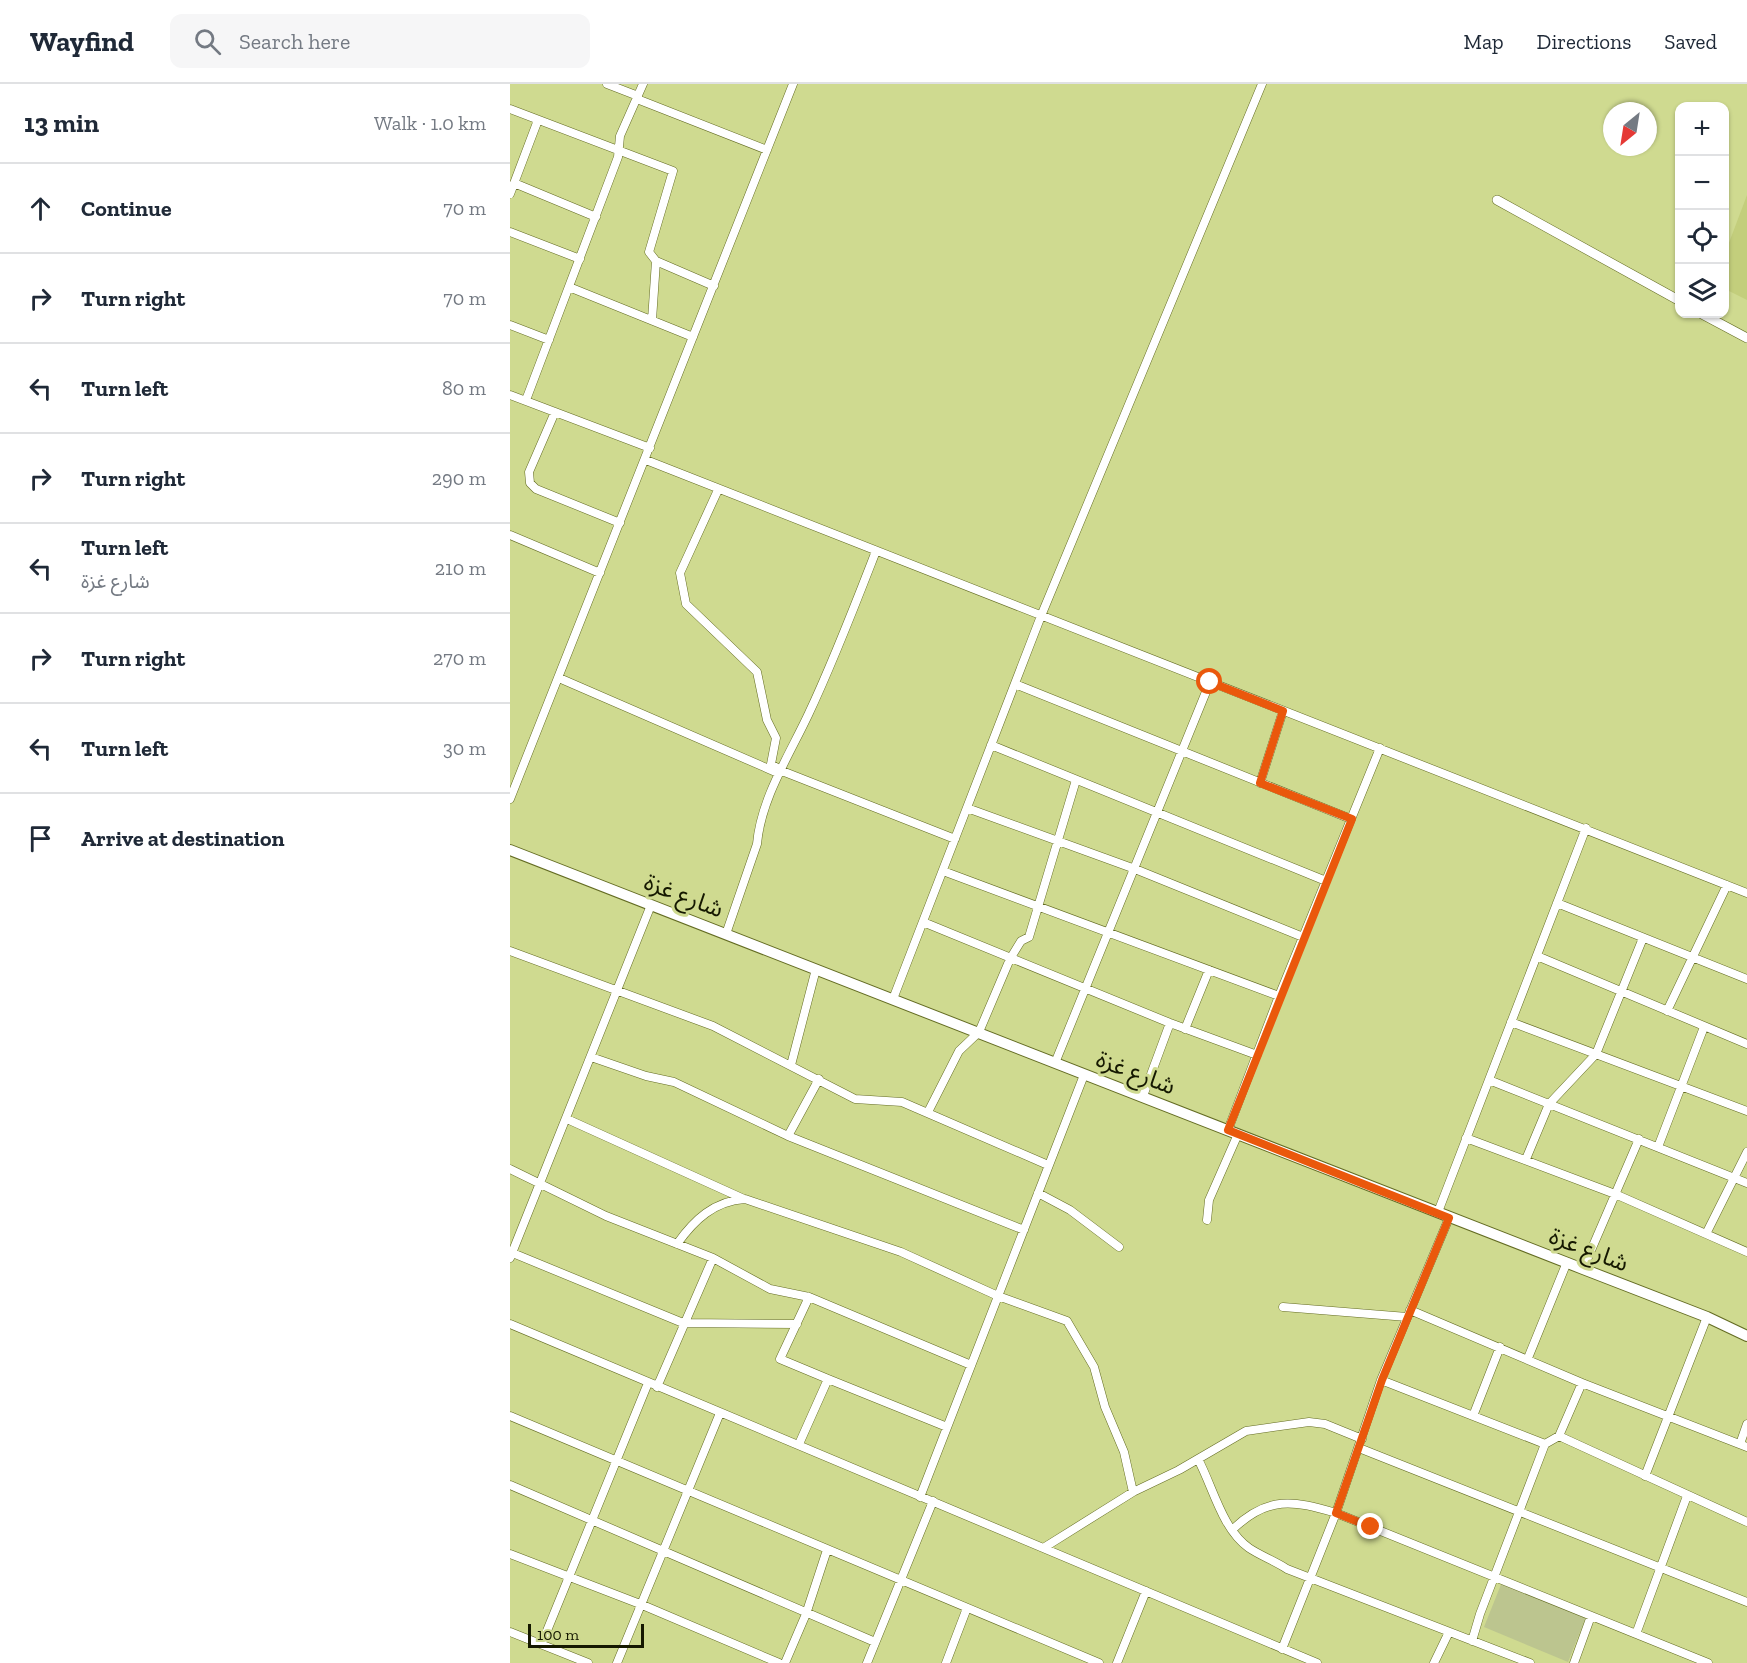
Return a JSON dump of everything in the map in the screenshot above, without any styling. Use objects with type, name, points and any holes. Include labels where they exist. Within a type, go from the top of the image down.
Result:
[{"type":"main road","name":"شارع غزة","points":[[510,850],[1707,1317],[1747,1336]]},
{"type":"street","points":[[608,84],[767,150]]},
{"type":"street","points":[[526,400],[618,157],[620,136],[643,84]]},
{"type":"street","points":[[510,799],[794,84]]},
{"type":"street","points":[[893,999],[1041,616],[1262,84]]},
{"type":"street","points":[[510,109],[669,169],[674,174],[649,252],[656,261],[714,286]]},
{"type":"street","points":[[510,194],[538,120]]},
{"type":"street","points":[[514,183],[596,217]]},
{"type":"street","points":[[1497,200],[1675,298]]},
{"type":"street","points":[[510,232],[580,259]]},
{"type":"street","points":[[652,320],[656,261]]},
{"type":"street","points":[[569,287],[693,337]]},
{"type":"street","points":[[1710,318],[1747,338]]},
{"type":"street","points":[[510,325],[549,340]]},
{"type":"street","points":[[510,395],[650,448]]},
{"type":"street","points":[[555,412],[529,472],[530,483],[536,489],[621,523]]},
{"type":"street","points":[[646,460],[1747,893]]},
{"type":"street","points":[[718,490],[680,573],[686,604],[757,672],[767,720],[776,738],[771,764],[781,772]]},
{"type":"street","points":[[510,535],[600,573]]},
{"type":"street","points":[[726,934],[757,844],[758,829],[781,772],[840,642],[876,551]]},
{"type":"street","points":[[559,678],[781,772],[955,839]]},
{"type":"street","points":[[1055,1064],[1210,682]]},
{"type":"street","points":[[1015,684],[1352,819]]},
{"type":"street","points":[[1260,783],[1283,711]]},
{"type":"street","points":[[991,745],[1326,881]]},
{"type":"street","points":[[1207,1220],[1209,1200],[1257,1054],[1380,748]]},
{"type":"street","points":[[928,1112],[959,1051],[979,1032],[1010,958],[1021,940],[1029,937],[1055,842],[1076,780]]},
{"type":"street","points":[[967,807],[1055,842],[1135,869],[1303,937]]},
{"type":"street","points":[[1438,1212],[1586,828]]},
{"type":"street","points":[[943,871],[1279,996]]},
{"type":"street","points":[[1667,1011],[1691,956],[1727,885]]},
{"type":"street","points":[[1557,903],[1747,980]]},
{"type":"street","points":[[651,905],[511,1254],[683,1323],[797,1324]]},
{"type":"street","points":[[923,922],[1087,987],[1185,1029],[1257,1054]]},
{"type":"street","points":[[1526,1159],[1549,1104],[1596,1053],[1643,938]]},
{"type":"street","points":[[510,951],[713,1026],[855,1099],[902,1102],[1048,1166]]},
{"type":"street","points":[[1537,956],[1747,1044]]},
{"type":"street","points":[[791,1065],[816,969]]},
{"type":"street","points":[[1185,1029],[1209,970]]},
{"type":"street","points":[[1511,1022],[1747,1112]]},
{"type":"street","points":[[1143,1096],[1170,1023]]},
{"type":"street","points":[[1658,1147],[1704,1027]]},
{"type":"street","points":[[591,1057],[646,1076],[674,1082],[788,1136],[1024,1230]]},
{"type":"street","points":[[920,1497],[1084,1075]]},
{"type":"street","points":[[788,1136],[819,1079]]},
{"type":"street","points":[[1489,1080],[1747,1183]]},
{"type":"street","points":[[567,1119],[745,1200],[901,1252],[998,1296],[1059,1317],[1071,1327],[1094,1367],[1105,1407],[1124,1452],[1132,1492]]},
{"type":"street","points":[[1466,1138],[1615,1194],[1747,1252]]},
{"type":"street","points":[[1583,1269],[1639,1139]]},
{"type":"street","points":[[1706,1234],[1747,1152]]},
{"type":"street","points":[[510,1169],[606,1216],[713,1258],[770,1289],[808,1297],[971,1365]]},
{"type":"street","points":[[1038,1193],[1070,1210],[1119,1248]]},
{"type":"street","points":[[677,1244],[692,1223],[706,1212],[730,1200],[745,1200]]},
{"type":"street","points":[[1282,1648],[1336,1513],[1408,1313],[1449,1218]]},
{"type":"street","points":[[657,1387],[713,1258]]},
{"type":"street","points":[[1528,1358],[1567,1262]]},
{"type":"street","points":[[808,1297],[780,1359],[947,1427]]},
{"type":"street","points":[[1283,1307],[1408,1313],[1528,1358],[1582,1383],[1743,1446],[1747,1424]]},
{"type":"street","points":[[1645,1476],[1707,1317]]},
{"type":"street","points":[[510,1324],[1317,1663]]},
{"type":"street","points":[[1473,1416],[1500,1347]]},
{"type":"street","points":[[799,1444],[828,1379]]},
{"type":"street","points":[[1382,1380],[1545,1444]]},
{"type":"street","points":[[542,1643],[648,1383]]},
{"type":"street","points":[[1472,1641],[1480,1614],[1545,1444],[1559,1436],[1582,1383]]},
{"type":"street","points":[[617,1663],[720,1413]]},
{"type":"street","points":[[510,1416],[1098,1663]]},
{"type":"street","points":[[1045,1547],[1132,1492],[1198,1459],[1246,1431],[1309,1422],[1325,1424],[1362,1439]]},
{"type":"street","points":[[1559,1436],[1747,1522]]},
{"type":"street","points":[[1359,1448],[1747,1602]]},
{"type":"street","points":[[1198,1459],[1218,1506],[1233,1529],[1250,1548],[1287,1569],[1530,1663]]},
{"type":"street","points":[[510,1485],[664,1549],[806,1614],[875,1642]]},
{"type":"street","points":[[1636,1634],[1687,1496]]},
{"type":"street","points":[[867,1663],[933,1502]]},
{"type":"street","points":[[1233,1529],[1260,1509],[1283,1502],[1302,1503],[1336,1513],[1708,1663]]},
{"type":"street","points":[[785,1663],[806,1614],[827,1550]]},
{"type":"street","points":[[510,1554],[640,1604],[779,1663]]},
{"type":"street","points":[[1117,1663],[1146,1591]]},
{"type":"street","points":[[946,1663],[967,1608]]},
{"type":"street","points":[[1574,1663],[1591,1616]]},
{"type":"street","points":[[510,1632],[588,1663]]},
{"type":"street","points":[[1434,1663],[1449,1632]]},
{"type":"shaded area","points":[[1747,195],[1747,300],[1729,291],[1729,243]]},
{"type":"shaded area","points":[[1502,1582],[1586,1617],[1568,1662],[1484,1627]]},
{"type":"route","points":[[1210,682],[1283,711],[1260,783],[1352,819],[1279,996],[1228,1130],[1449,1218],[1382,1380],[1336,1513],[1371,1527]]}]
